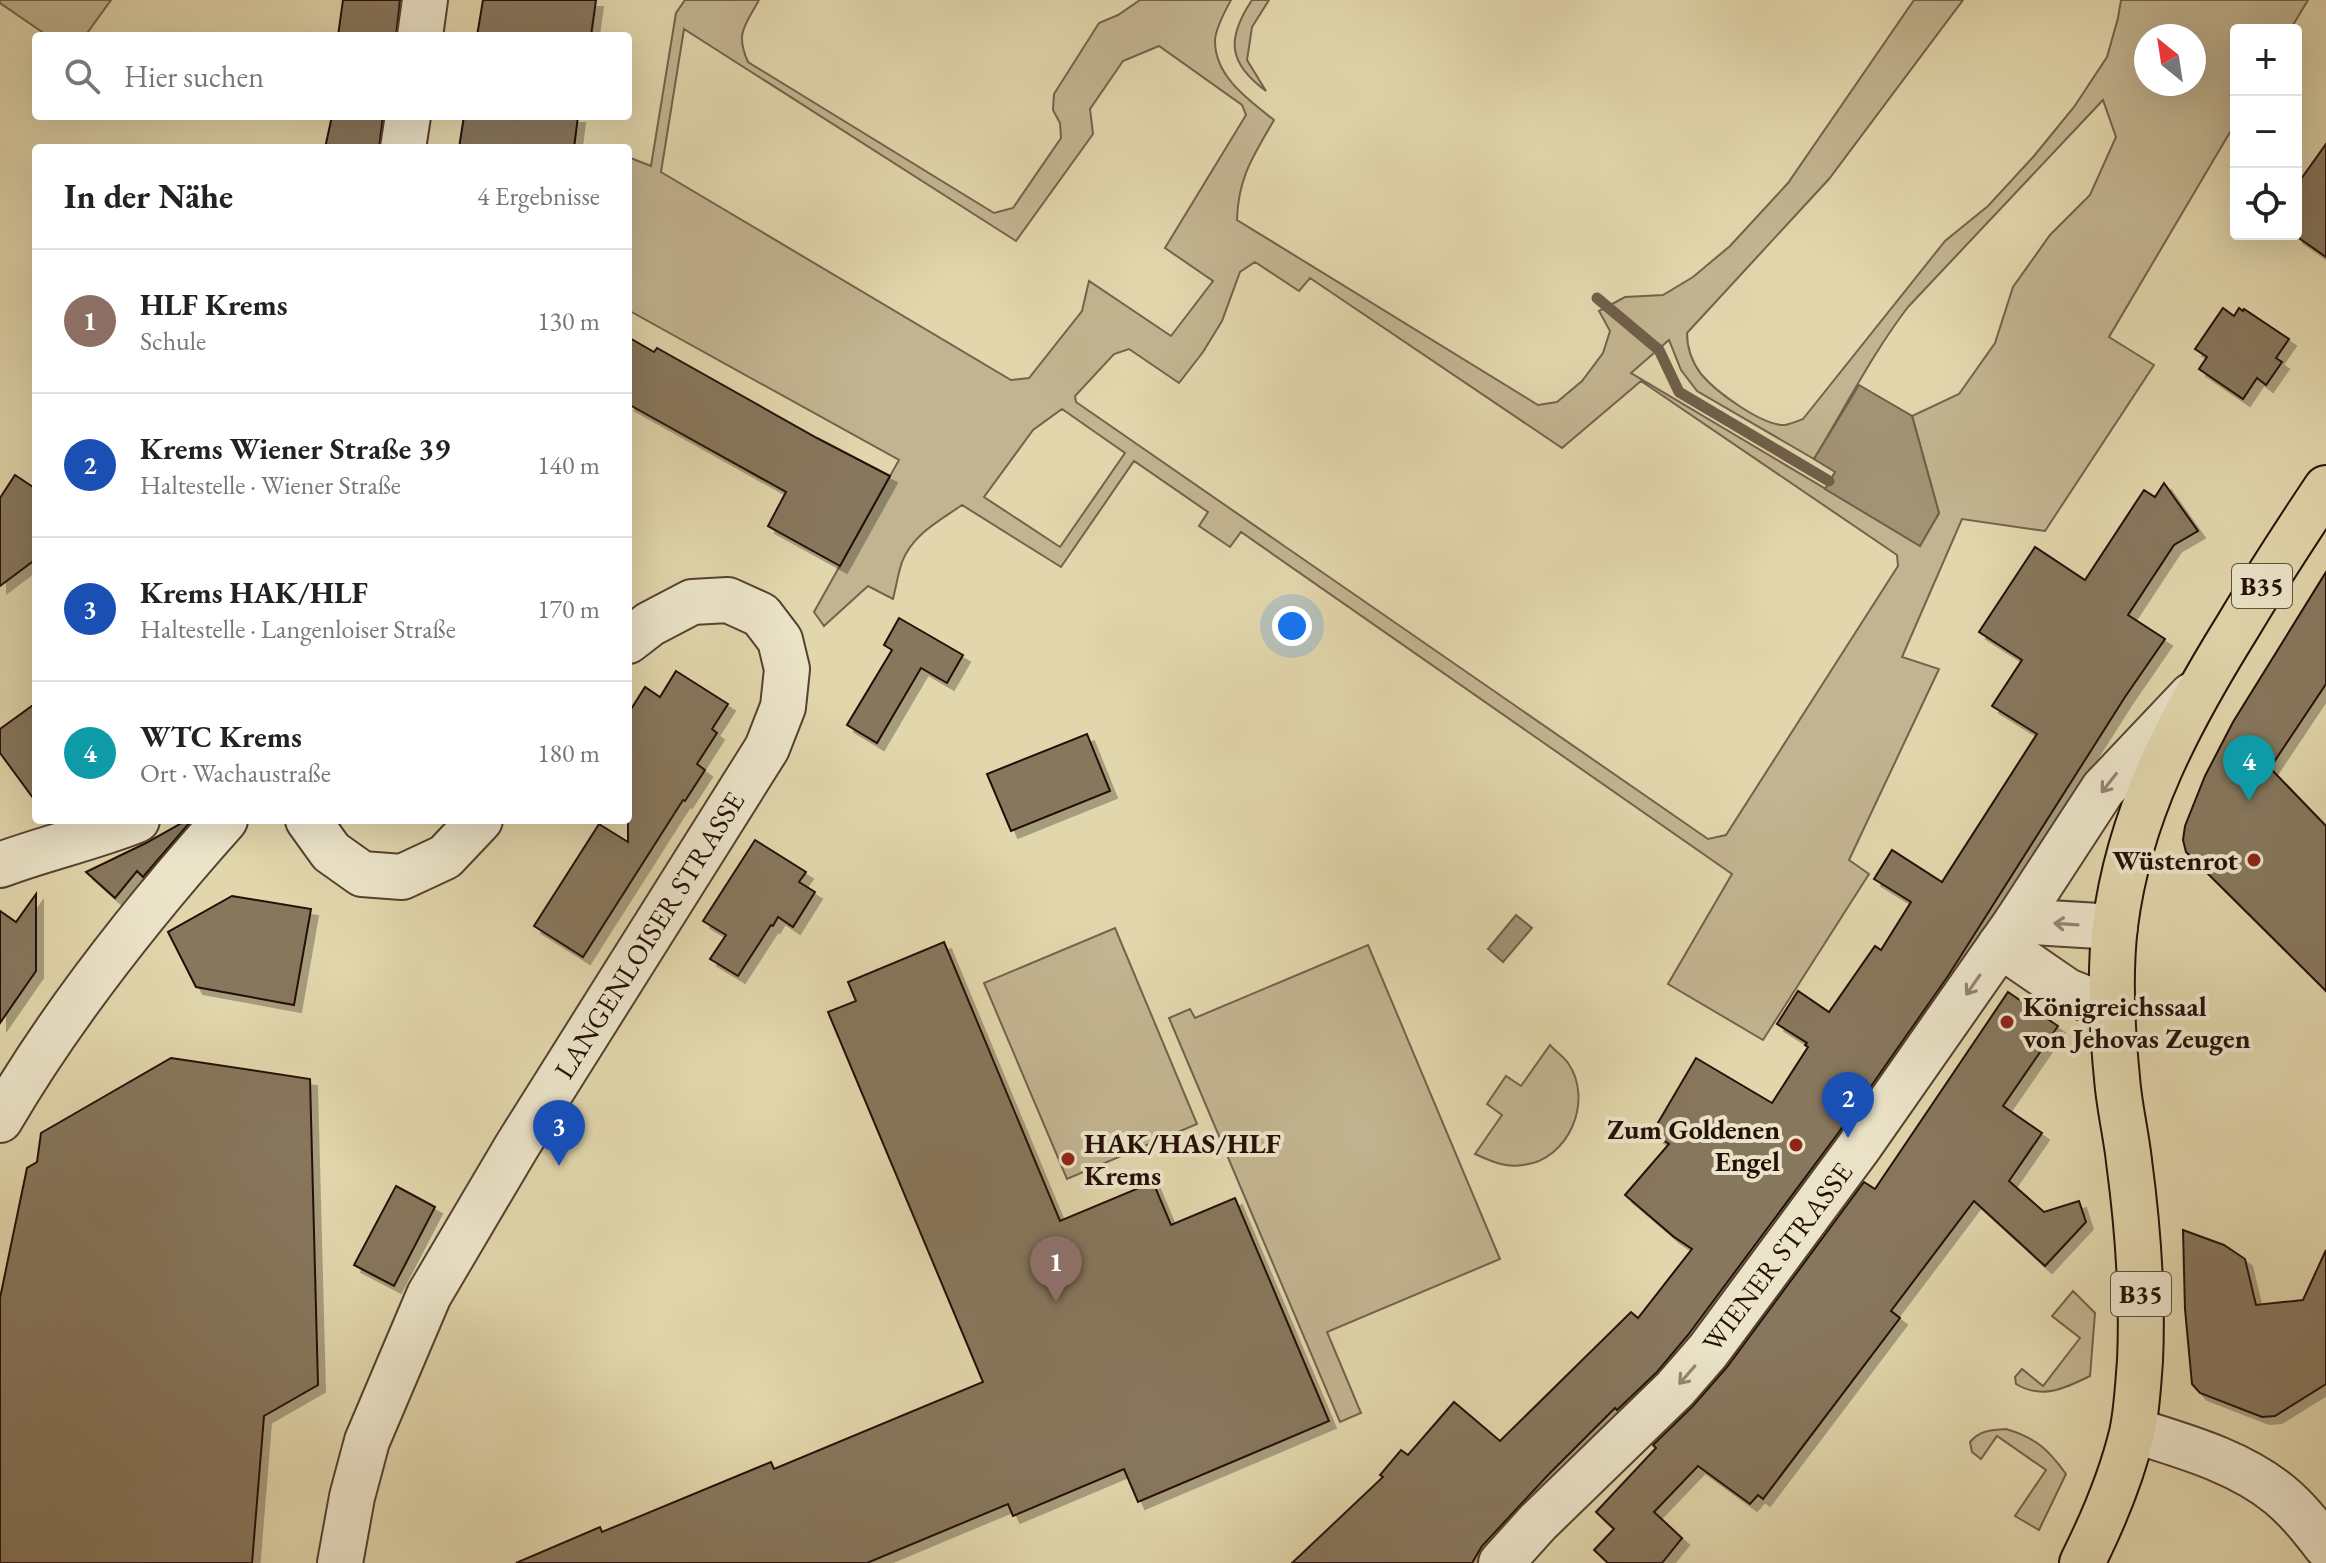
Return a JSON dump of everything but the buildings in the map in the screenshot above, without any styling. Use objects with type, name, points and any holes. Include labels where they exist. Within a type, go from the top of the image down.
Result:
[{"type":"main road","name":"WIENER STRASSE","points":[[2201,686],[2326,488]]},
{"type":"main road","name":"B35","points":[[2082,1563],[2122,1471],[2133,1430],[2141,1340],[2141,1273],[2131,1172],[2117,1080],[2112,1009],[2115,927],[2131,846],[2149,792],[2171,740],[2201,686]]},
{"type":"street","points":[[421,32],[425,0]]},
{"type":"street","points":[[404,144],[407,120]]},
{"type":"street","name":"LANGENLOISER STRASSE","points":[[340,1563],[352,1497],[367,1441],[429,1295],[517,1146],[767,748],[783,707],[787,669],[780,640],[761,615],[728,600],[692,602],[650,624],[632,638]]},
{"type":"street","name":"WIENER STRASSE","points":[[1501,1563],[1538,1522],[1675,1389],[1708,1351],[1868,1134],[2009,933],[2103,789],[2201,686]]},
{"type":"street","points":[[0,865],[20,845],[106,832],[127,824]]},
{"type":"street","points":[[0,1120],[109,958],[221,824]]},
{"type":"street","points":[[311,824],[331,852],[362,874],[402,877],[445,857],[476,824]]},
{"type":"street","points":[[2009,933],[2115,927]]},
{"type":"street","points":[[2009,933],[2067,991],[2112,1009]]},
{"type":"street","points":[[2133,1430],[2243,1470],[2280,1495],[2326,1546]]},
{"type":"shaded area","points":[[0,0],[111,0],[88,32],[42,32]]},
{"type":"shaded area","points":[[685,0],[759,0],[743,30],[742,44],[748,62],[994,213],[1013,208],[1061,138],[1060,123],[1053,110],[1054,94],[1099,23],[1140,0],[1231,0],[1215,36],[1221,66],[1235,86],[1274,120],[1244,179],[1237,220],[1538,405],[1557,402],[1582,381],[1603,353],[1610,331],[1599,311],[1625,297],[1663,295],[1693,277],[1730,246],[1788,183],[1914,0],[1963,0],[1829,179],[1687,333],[1693,359],[1708,381],[1752,414],[1785,425],[1803,419],[1945,241],[1988,206],[2074,107],[2107,57],[2121,0],[2308,0],[2294,24],[2230,24],[2230,132],[2109,337],[2154,365],[2045,531],[1962,519],[1902,657],[1939,669],[1849,860],[1869,874],[1763,1040],[1668,984],[1732,874],[1241,532],[1230,547],[1199,526],[1208,512],[1134,461],[1061,567],[962,505],[928,529],[907,552],[893,599],[868,586],[824,626],[814,612],[899,460],[632,312],[632,159],[651,166],[676,13]],"holes":[[[684,29],[1016,241],[1093,134],[1090,109],[1123,61],[1159,46],[1242,105],[1246,115],[1165,248],[1213,281],[1171,336],[1089,281],[1082,311],[1029,378],[1011,380],[661,172]],[[2103,100],[2116,137],[2090,195],[2050,235],[2013,287],[1995,343],[1959,394],[1912,416],[1939,513],[1920,545],[1631,373],[1669,340],[1681,370],[1697,391],[1814,459],[1871,362],[1908,307]],[[1255,262],[1299,291],[1310,278],[1562,448],[1641,381],[1897,555],[1898,566],[1726,835],[1708,839],[1076,402],[1075,396],[1114,354],[1129,349],[1179,383],[1222,321],[1240,272]],[[1062,409],[1125,453],[1060,547],[984,497],[1033,430]]]},
{"type":"shaded area","points":[[1252,0],[1269,0],[1252,27],[1247,60],[1266,91],[1244,70],[1235,50],[1238,27]]},
{"type":"shaded area","points":[[1859,385],[1912,416],[1939,513],[1920,546],[1825,489],[1835,472],[1814,459]]},
{"type":"shaded area","points":[[1516,915],[1532,928],[1503,962],[1488,949]]},
{"type":"shaded area","points":[[1115,928],[1197,1124],[1067,1179],[984,983]]},
{"type":"shaded area","points":[[1368,945],[1500,1259],[1327,1332],[1361,1413],[1340,1422],[1169,1018],[1190,1009],[1195,1018]]},
{"type":"shaded area","points":[[1550,1045],[1568,1063],[1578,1094],[1577,1110],[1564,1140],[1539,1161],[1523,1165],[1504,1165],[1475,1154],[1502,1115],[1487,1104],[1506,1076],[1521,1086]]},
{"type":"shaded area","points":[[2073,1291],[2095,1313],[2090,1376],[2045,1392],[2016,1384],[2015,1377],[2022,1369],[2043,1386],[2080,1338],[2052,1316]]},
{"type":"shaded area","points":[[2006,1429],[2026,1436],[2040,1446],[2066,1474],[2039,1530],[2015,1516],[2046,1470],[1997,1436],[1981,1459],[1972,1452],[1970,1442],[1978,1435]]},
{"type":"waterway","points":[[1597,298],[1659,350],[1679,392],[1829,481]]},
{"type":"place","name":"WTC Krems","points":[[2249,801]]},
{"type":"place","name":"Wüstenrot","points":[[2254,860]]},
{"type":"place","name":"Königreichssaal von Jehovas Zeugen","points":[[2007,1022]]},
{"type":"place","name":"Krems Wiener Straße 39","points":[[1848,1138]]},
{"type":"place","name":"Zum Goldenen Engel","points":[[1796,1145]]},
{"type":"place","name":"HAK/HAS/HLF Krems","points":[[1068,1159]]},
{"type":"place","name":"Krems HAK/HLF","points":[[559,1166]]},
{"type":"place","name":"HLF Krems","points":[[1056,1302]]}]
